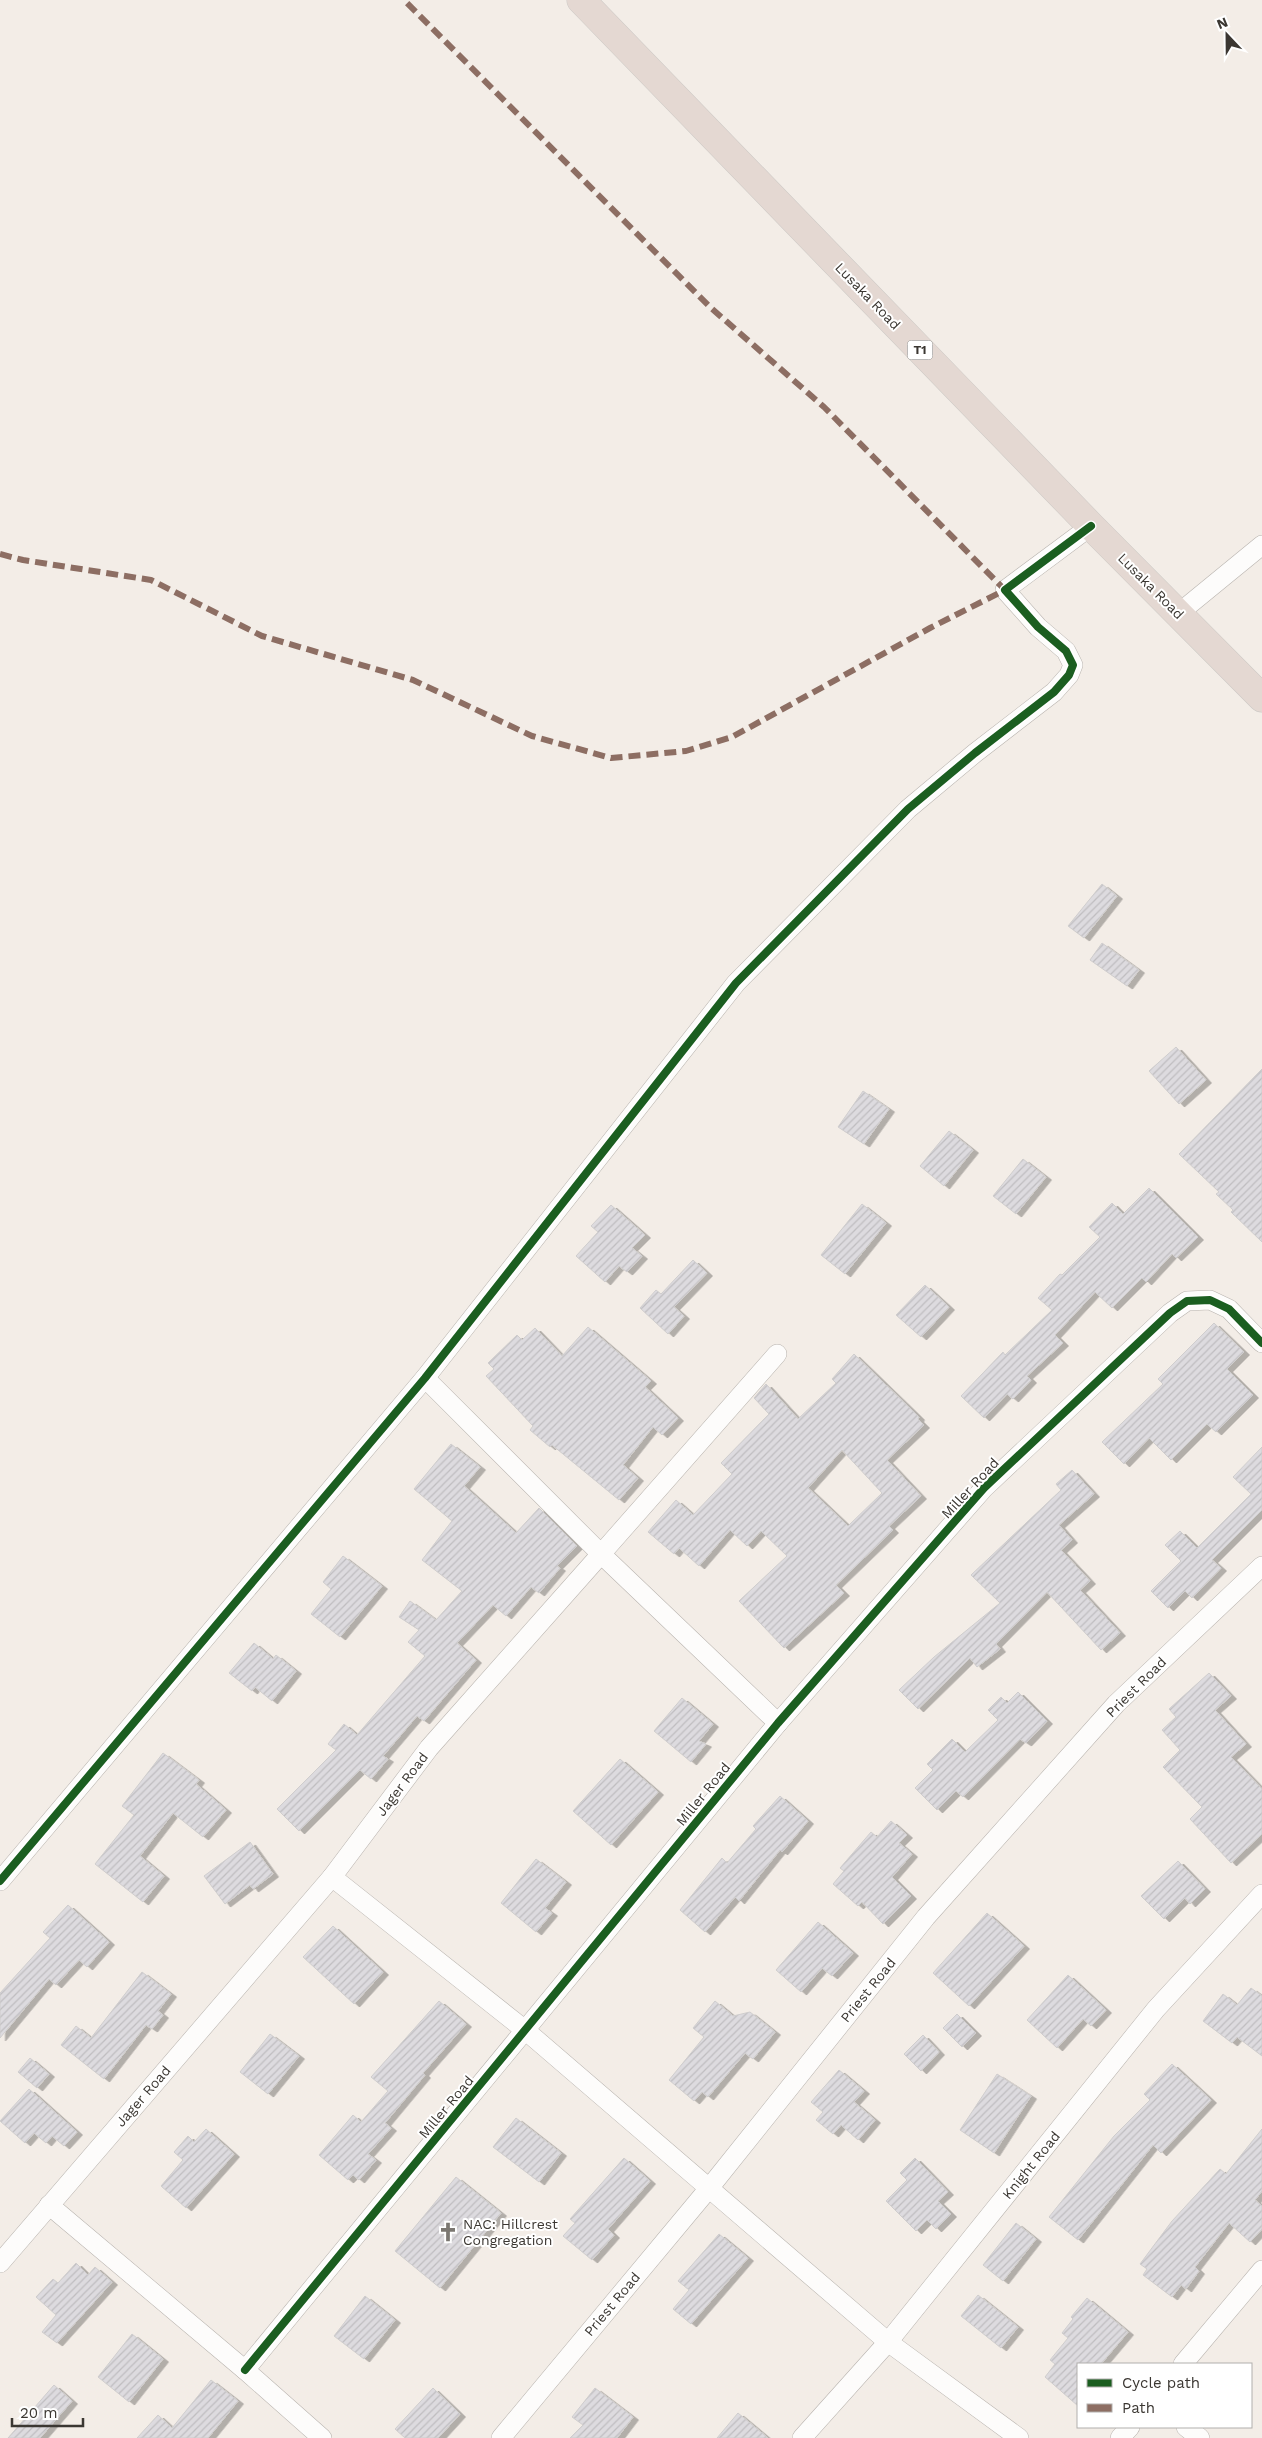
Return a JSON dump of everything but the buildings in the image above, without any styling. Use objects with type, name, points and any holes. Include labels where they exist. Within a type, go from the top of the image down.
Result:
[{"type":"highway","name":"Lusaka Road","points":[[581,0],[1091,526],[1262,698]]},
{"type":"street","points":[[0,1881],[425,1378],[554,1217],[736,983],[908,809],[975,753],[1041,703],[1069,675],[1072,665],[1066,651],[1038,627],[1005,590],[1091,526]]},
{"type":"street","points":[[1179,613],[1262,545]]},
{"type":"street","name":"Miller Road","points":[[245,2370],[778,1724],[984,1488],[1170,1313],[1187,1301],[1210,1300],[1229,1309],[1262,1343]]},
{"type":"street","name":"Jager Road","points":[[0,2263],[332,1877],[429,1748],[777,1354]]},
{"type":"street","points":[[425,1378],[601,1554],[778,1724]]},
{"type":"street","name":"Priest Road","points":[[501,2438],[710,2187],[926,1917],[1116,1704],[1262,1566]]},
{"type":"street","points":[[332,1877],[525,2030],[710,2187],[888,2342],[1019,2438]]},
{"type":"street","name":"Knight Road","points":[[802,2438],[888,2342],[1156,2009],[1262,1894]]},
{"type":"street","points":[[49,2206],[245,2370],[322,2438]]},
{"type":"street","points":[[1184,2363],[1262,2270]]},
{"type":"street","points":[[1120,2438],[1129,2428]]},
{"type":"street","points":[[1187,2428],[1200,2438]]},
{"type":"marked path","points":[[0,554],[23,560],[151,580],[262,636],[413,680],[532,736],[611,758],[686,751],[732,737],[930,628],[1005,590],[824,407],[710,307],[404,0]]},
{"type":"cycle path","points":[[0,1881],[425,1378],[736,983],[908,809],[975,753],[1054,692],[1069,675],[1073,665],[1066,651],[1038,627],[1005,590],[1091,526]]},
{"type":"cycle path","points":[[245,2370],[778,1723],[984,1488],[1170,1313],[1187,1301],[1210,1300],[1229,1309],[1262,1343]]},
{"type":"place","name":"NAC: Hillcrest Congregation","points":[[448,2232]]}]
